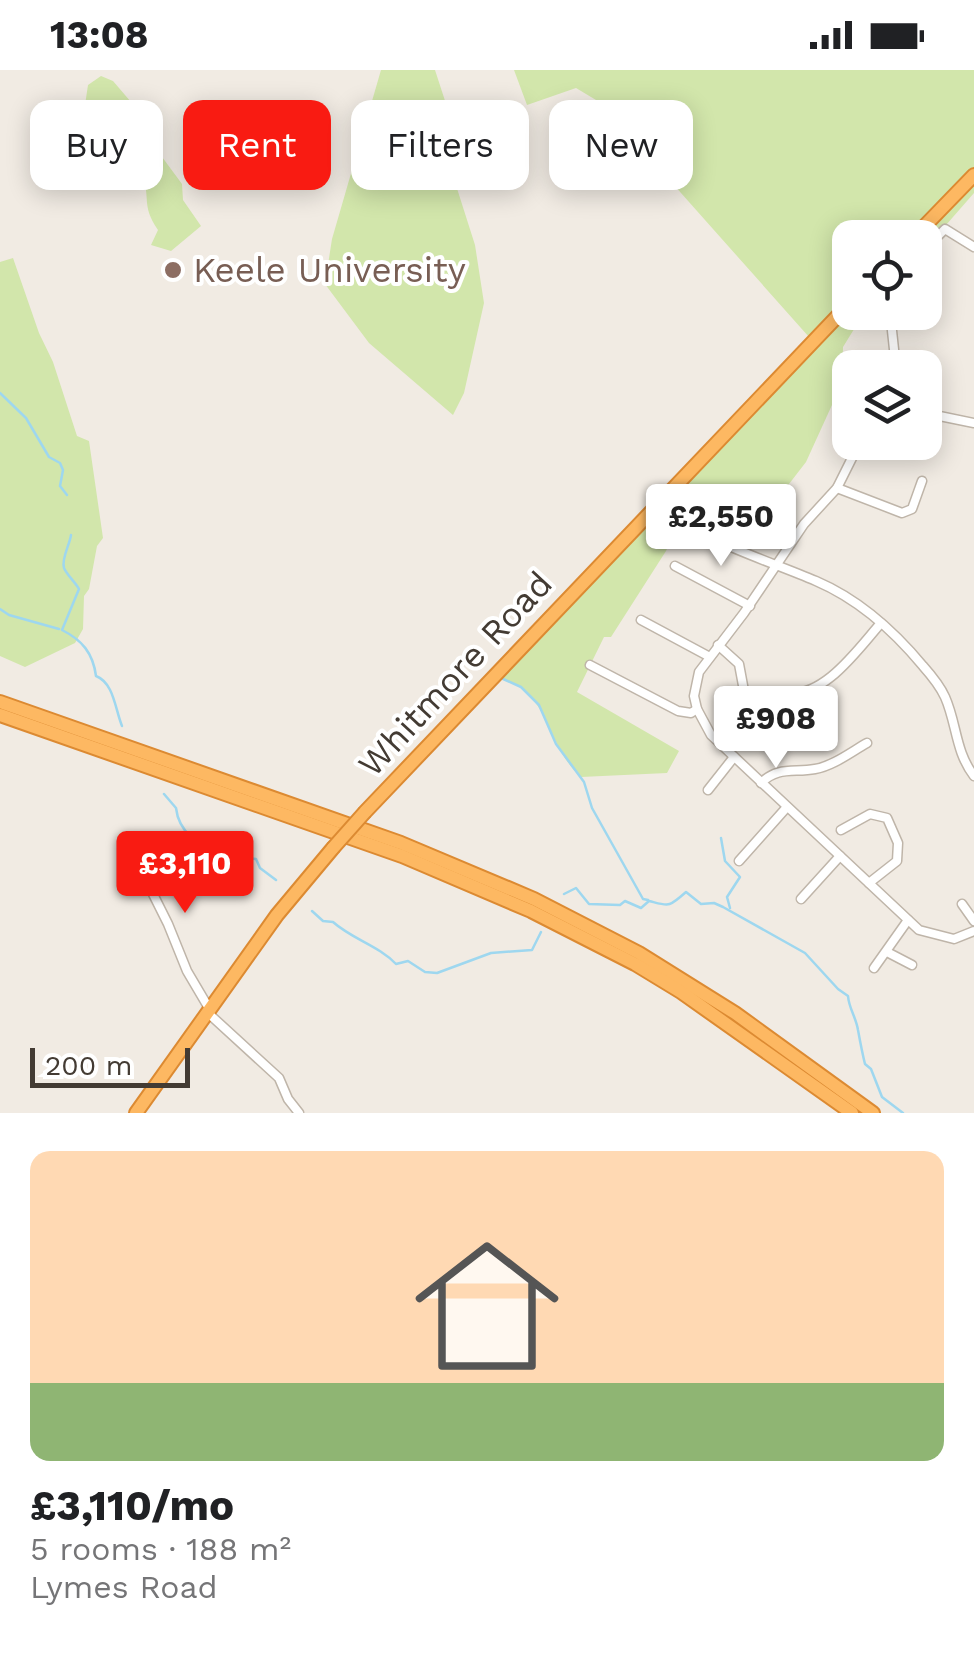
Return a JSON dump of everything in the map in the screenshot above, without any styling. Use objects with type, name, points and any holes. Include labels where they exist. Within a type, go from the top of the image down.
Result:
[{"type":"highway","points":[[931,220],[974,175]]},
{"type":"highway","name":"Whitmore Road","points":[[136,1113],[276,915],[333,848],[832,322]]},
{"type":"highway","points":[[0,702],[51,734],[402,856],[531,911],[636,964],[681,992],[852,1113]]},
{"type":"highway","points":[[0,715],[47,718],[424,852],[552,907],[640,954],[735,1013],[873,1113]]},
{"type":"street","points":[[942,232],[950,229],[974,247]]},
{"type":"street","points":[[942,416],[974,423]]},
{"type":"street","points":[[851,460],[837,488],[804,524],[750,606],[708,656],[696,683],[696,710],[710,735],[908,920],[937,937],[954,939],[974,931]]},
{"type":"street","points":[[837,488],[896,511],[910,512],[922,481]]},
{"type":"street","points":[[658,504],[719,542],[818,582],[881,622],[939,687],[950,711],[959,751],[974,776]]},
{"type":"street","points":[[675,566],[750,606]]},
{"type":"street","points":[[641,620],[708,656]]},
{"type":"street","points":[[784,693],[812,690],[850,658],[881,622]]},
{"type":"street","points":[[718,645],[739,664],[747,708],[744,724]]},
{"type":"street","points":[[590,665],[678,711],[696,710]]},
{"type":"street","points":[[761,782],[785,770],[817,769],[867,744]]},
{"type":"street","points":[[708,790],[734,757]]},
{"type":"street","points":[[740,861],[787,807]]},
{"type":"street","points":[[841,830],[870,814],[887,818],[894,828],[897,860],[869,884]]},
{"type":"street","points":[[128,844],[209,1012],[278,1078],[299,1113]]},
{"type":"street","points":[[800,899],[840,856]]},
{"type":"street","points":[[962,904],[974,920]]},
{"type":"street","points":[[874,968],[908,920]]},
{"type":"street","points":[[886,952],[912,965]]},
{"type":"green space","points":[[381,70],[435,70],[445,100],[372,100]]},
{"type":"green space","points":[[514,70],[974,70],[974,170],[924,220],[832,220],[832,313],[809,337],[678,190],[693,190],[693,100],[596,100],[576,88],[529,104]]},
{"type":"green space","points":[[101,76],[113,81],[129,100],[86,100],[88,85]]},
{"type":"green space","points":[[163,158],[182,184],[183,200],[201,226],[171,251],[151,245],[158,230],[149,213],[146,190],[163,190]]},
{"type":"green space","points":[[351,173],[351,190],[458,190],[475,245],[484,303],[464,393],[453,415],[369,343],[325,284],[332,239]]},
{"type":"green space","points":[[974,175],[974,193],[942,230],[942,220],[930,220]]},
{"type":"green space","points":[[13,258],[77,436],[89,441],[103,538],[97,546],[89,589],[84,596],[83,629],[75,643],[25,667],[0,656],[0,262]]},
{"type":"green space","points":[[832,322],[832,330],[854,330],[843,350],[832,350],[832,405],[806,462],[738,550],[658,505]]},
{"type":"green space","points":[[657,516],[677,526],[666,551],[611,637],[604,637],[577,692],[679,751],[667,773],[581,777],[561,751],[540,709],[518,686],[501,678]]},
{"type":"waterway","points":[[0,393],[26,418],[49,457],[60,463],[60,486],[67,495]]},
{"type":"waterway","points":[[71,535],[63,564],[79,589],[62,630],[89,654],[96,676],[110,690],[122,726]]},
{"type":"waterway","points":[[0,609],[59,629]]},
{"type":"waterway","points":[[501,678],[521,687],[539,705],[556,744],[584,782],[592,808],[643,899],[648,900]]},
{"type":"waterway","points":[[164,794],[194,840],[228,861],[237,857],[256,859],[260,868],[276,880]]},
{"type":"waterway","points":[[721,838],[725,861],[740,877],[727,897],[730,908]]},
{"type":"waterway","points":[[564,894],[576,888],[589,904],[620,905],[625,901],[641,908],[649,901],[672,903],[686,892],[701,904],[723,907],[805,953],[848,996],[865,1064],[871,1069],[882,1097],[903,1113]]},
{"type":"waterway","points":[[312,911],[396,964],[408,961],[425,972],[437,973],[491,953],[532,950],[541,932]]},
{"type":"place","name":"Keele University","points":[[173,270]]}]
